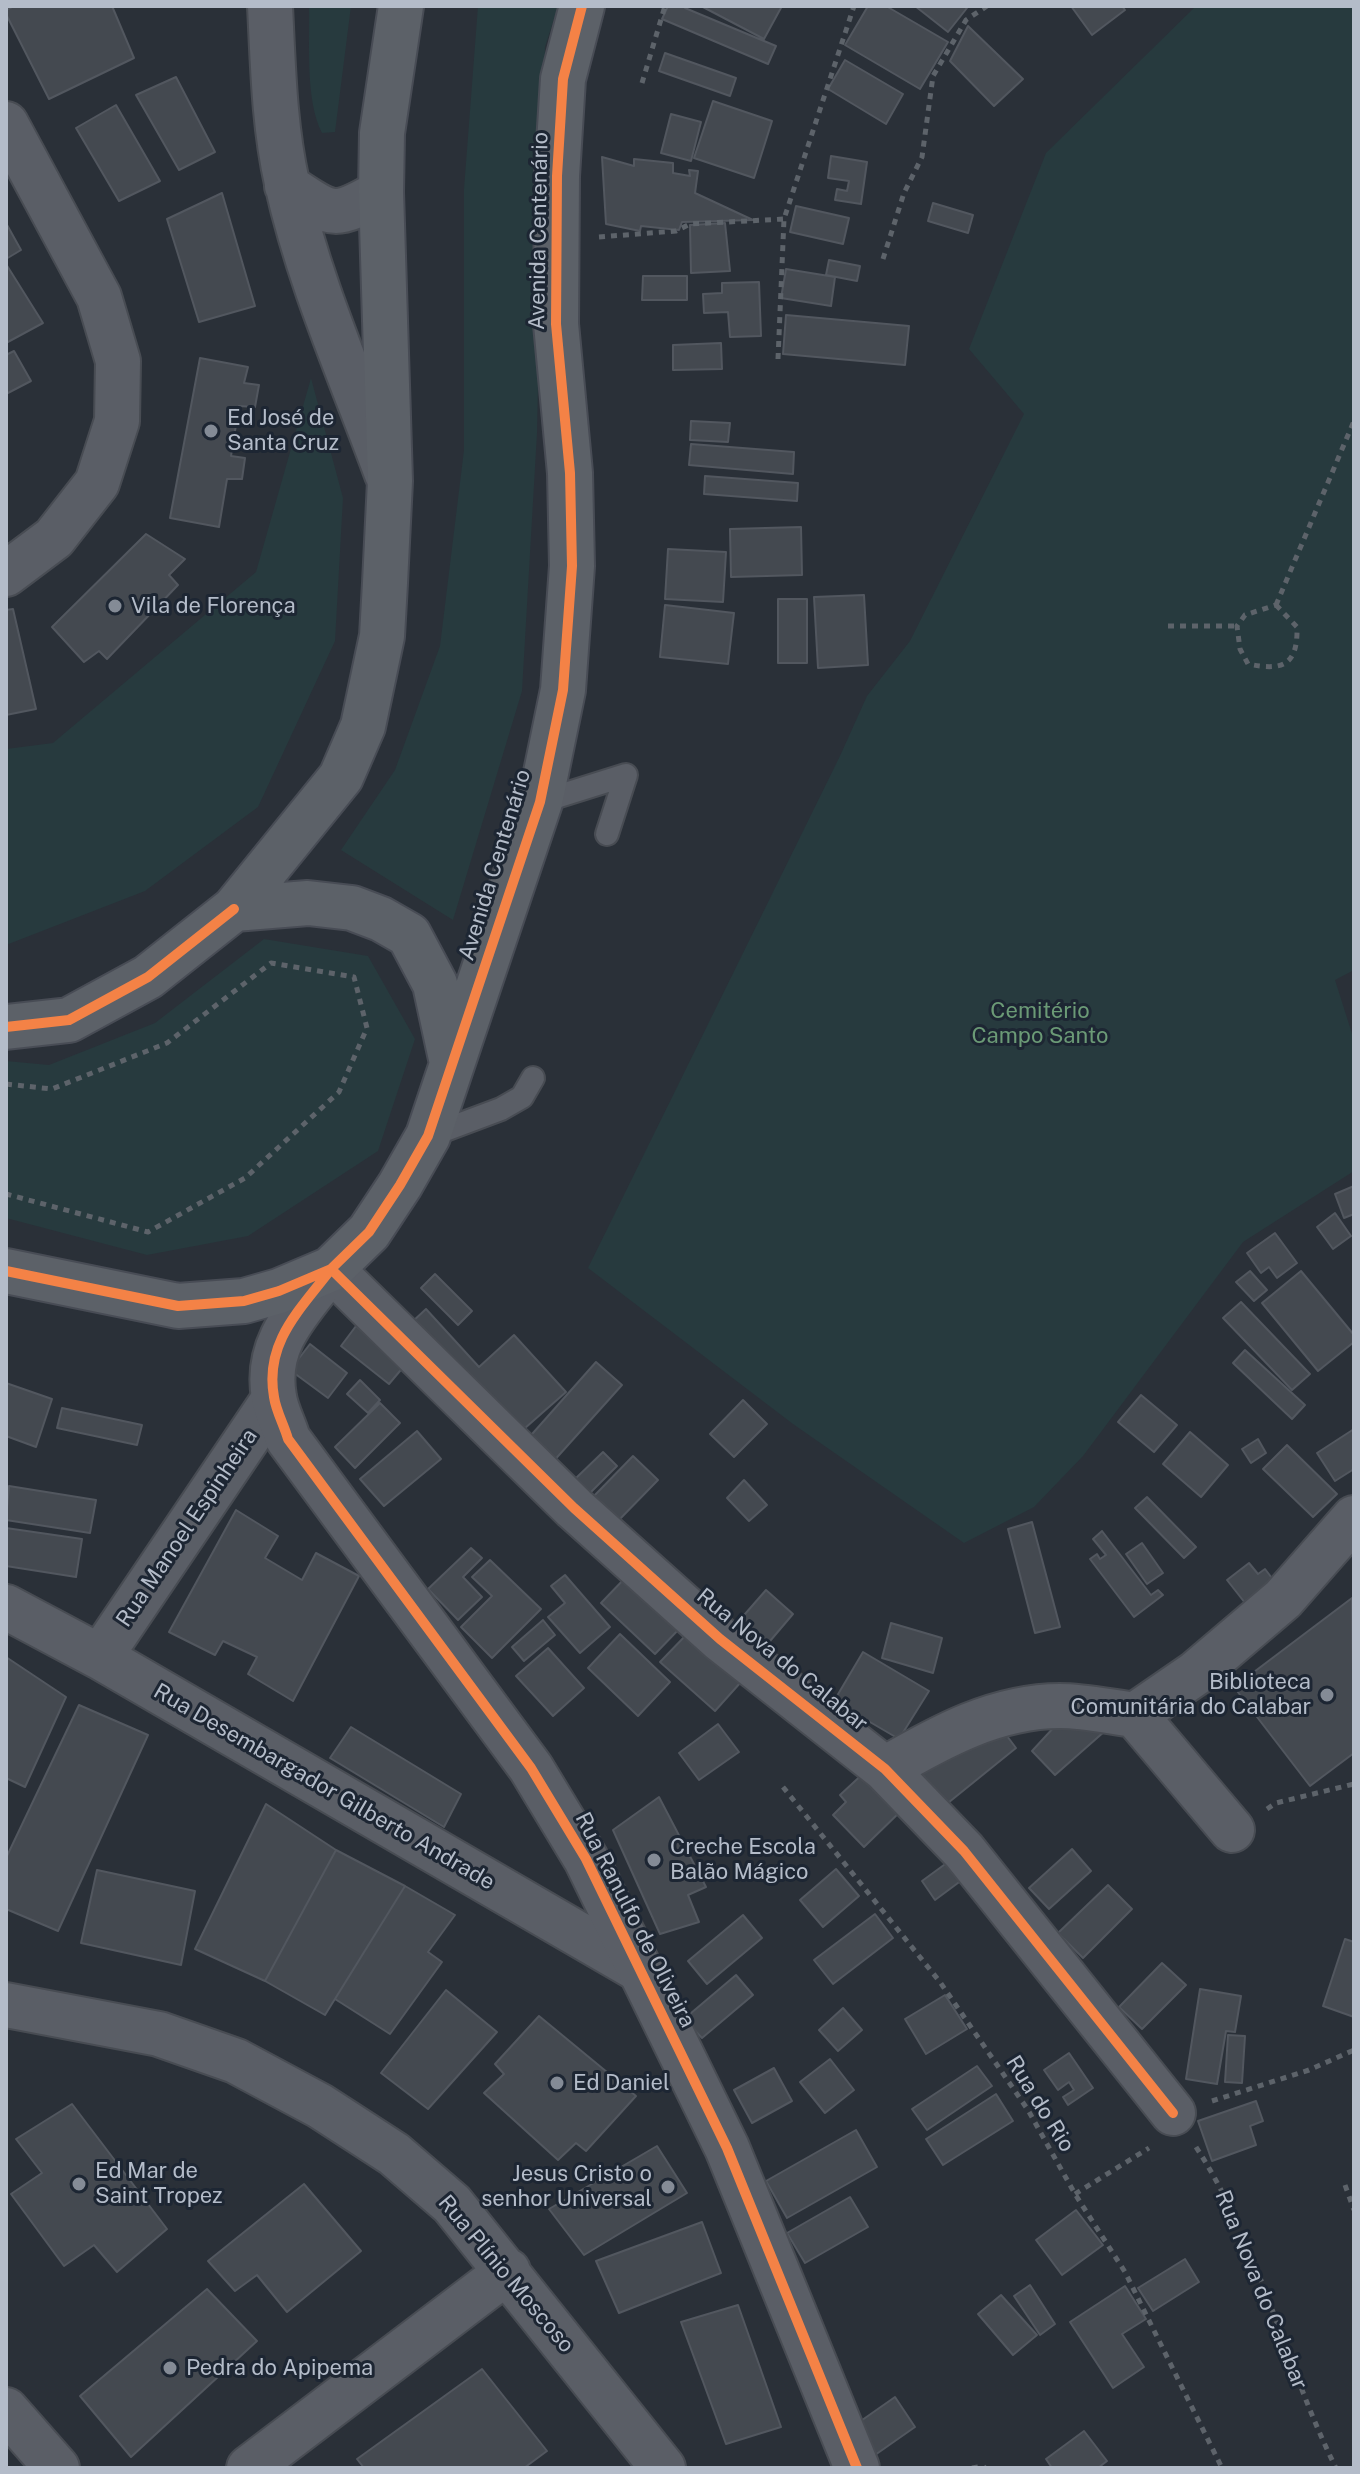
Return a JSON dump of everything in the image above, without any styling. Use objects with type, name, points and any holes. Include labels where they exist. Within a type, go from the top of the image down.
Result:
[{"type":"main road","points":[[6,1027],[69,1020],[148,977],[234,909],[341,777],[363,726],[382,636],[390,481],[382,133],[401,6]]},
{"type":"main road","name":"Avenida Centenário","points":[[6,1271],[178,1306],[244,1301],[279,1291],[331,1269],[369,1232],[428,1136],[540,802],[563,690],[572,566],[570,473],[556,324],[557,176],[563,79],[582,6]]},
{"type":"main road","points":[[234,909],[308,903],[352,908],[381,919],[409,935],[435,984],[452,1063]]},
{"type":"street","points":[[270,6],[275,98],[287,186],[313,272],[390,481]]},
{"type":"street","points":[[6,124],[99,297],[118,361],[117,421],[97,483],[54,538],[6,574]]},
{"type":"street","points":[[287,186],[322,209],[348,211],[381,192]]},
{"type":"street","name":"Rua Ranulfo de Oliveira","points":[[331,1269],[280,1336],[271,1370],[274,1399],[288,1439],[531,1768],[586,1859],[727,2148],[857,2468]]},
{"type":"street","name":"Rua Nova do Calabar","points":[[331,1269],[585,1518],[720,1639],[885,1769],[964,1851],[1178,2120]]},
{"type":"street","name":"Rua Manoel Espinheira","points":[[100,1657],[274,1399]]},
{"type":"street","points":[[885,1769],[949,1732],[1001,1714],[1060,1706],[1135,1715],[1196,1673],[1283,1599],[1354,1518]]},
{"type":"street","name":"Rua Desembargador Gilberto Andrade","points":[[6,1607],[100,1657],[640,1970]]},
{"type":"street","points":[[1135,1715],[1232,1830]]},
{"type":"street","name":"Rua Plínio Moscoso","points":[[6,2005],[159,2034],[250,2069],[320,2106],[394,2154],[452,2204],[663,2468]]},
{"type":"street","points":[[249,2468],[508,2271]]},
{"type":"street","points":[[6,2410],[57,2468]]},
{"type":"lane","points":[[540,802],[626,775],[607,834]]},
{"type":"lane","points":[[428,1136],[501,1109],[522,1097],[533,1078]]},
{"type":"path","points":[[642,83],[665,6]]},
{"type":"path","points":[[778,359],[784,219],[854,6]]},
{"type":"path","points":[[883,259],[904,193],[922,157],[933,76],[966,20],[987,6]]},
{"type":"path","points":[[590,237],[676,231],[690,224],[784,219]]},
{"type":"path","points":[[1276,605],[1297,627],[1297,646],[1289,662],[1272,669],[1248,664],[1240,649],[1237,626],[1245,615],[1276,605],[1354,421]]},
{"type":"path","points":[[1168,626],[1237,626]]},
{"type":"path","points":[[6,1084],[52,1089],[167,1043],[271,963],[354,977],[367,1028],[339,1092],[245,1178],[148,1232],[6,1194]]},
{"type":"path","points":[[1232,1830],[1276,1803],[1354,1784]]},
{"type":"path","points":[[1075,2194],[1178,2120],[1354,2050]]},
{"type":"path","points":[[1345,2185],[1354,2210]]},
{"type":"path","points":[[972,2468],[985,2468]]},
{"type":"green space","points":[[309,6],[351,6],[335,132],[322,133],[313,104]]},
{"type":"green space","points":[[478,6],[558,6],[545,47],[537,433],[522,691],[453,920],[341,850],[395,770],[440,646],[464,450],[464,189]]},
{"type":"green space","name":"Cemitério Campo Santo","points":[[1196,6],[1354,6],[1354,970],[1335,980],[1354,1040],[1354,1171],[1243,1242],[1083,1456],[1034,1507],[964,1543],[793,1424],[588,1268],[867,696],[910,641],[1024,414],[969,349],[1046,153]]},
{"type":"green space","points":[[311,378],[343,498],[335,641],[258,807],[145,891],[6,945],[6,749],[53,743],[256,572]]},
{"type":"green space","points":[[264,939],[368,956],[415,1039],[378,1151],[248,1236],[147,1255],[6,1218],[6,1061],[49,1065],[155,1023]]},
{"type":"building","points":[[14,6],[112,6],[134,58],[49,99],[6,14],[6,10]]},
{"type":"building","points":[[668,6],[685,6],[776,46],[768,64],[662,19]]},
{"type":"building","points":[[701,6],[782,6],[764,39]]},
{"type":"building","points":[[868,6],[886,6],[948,42],[920,89],[845,45]]},
{"type":"building","points":[[915,6],[963,6],[967,8],[948,32]]},
{"type":"building","points":[[1071,6],[1122,6],[1125,10],[1092,35]]},
{"type":"building","points":[[968,26],[1023,79],[994,106],[950,61]]},
{"type":"building","points":[[665,53],[736,78],[730,96],[659,71]]},
{"type":"building","points":[[845,60],[903,94],[886,124],[828,89]]},
{"type":"building","points":[[176,77],[215,152],[179,170],[136,95]]},
{"type":"building","points":[[713,101],[772,121],[754,178],[694,158]]},
{"type":"building","points":[[116,105],[160,181],[119,201],[76,128]]},
{"type":"building","points":[[671,114],[701,122],[691,161],[661,153]]},
{"type":"building","points":[[831,156],[867,162],[861,204],[835,200],[837,189],[847,191],[849,181],[828,178]]},
{"type":"building","points":[[602,157],[634,166],[634,159],[673,163],[673,173],[690,176],[689,170],[698,171],[695,193],[753,220],[682,222],[679,230],[641,226],[640,231],[606,224]]},
{"type":"building","points":[[222,193],[255,306],[199,322],[167,219]]},
{"type":"building","points":[[933,203],[973,215],[968,233],[928,221]]},
{"type":"building","points":[[796,206],[849,218],[843,244],[790,232]]},
{"type":"building","points":[[6,223],[21,250],[6,259]]},
{"type":"building","points":[[725,223],[730,271],[691,273],[690,225]]},
{"type":"building","points":[[829,260],[860,266],[857,281],[826,275]]},
{"type":"building","points":[[6,264],[43,323],[6,343]]},
{"type":"building","points":[[786,269],[835,277],[831,306],[781,298]]},
{"type":"building","points":[[643,276],[687,276],[687,300],[642,300]]},
{"type":"building","points":[[759,282],[761,336],[730,337],[728,312],[704,313],[703,294],[722,293],[722,283]]},
{"type":"building","points":[[786,315],[909,326],[905,365],[783,354]]},
{"type":"building","points":[[721,343],[722,369],[673,370],[673,345]]},
{"type":"building","points":[[14,351],[31,381],[6,394],[6,355]]},
{"type":"building","name":"Ed José de Santa Cruz","points":[[200,358],[248,367],[244,383],[259,385],[255,407],[239,406],[231,456],[245,458],[242,479],[227,479],[219,527],[170,518]]},
{"type":"building","points":[[691,421],[730,423],[728,442],[690,440]]},
{"type":"building","points":[[691,444],[794,452],[793,474],[689,465]]},
{"type":"building","points":[[705,476],[798,483],[797,501],[704,494]]},
{"type":"building","points":[[801,527],[802,575],[731,577],[730,529]]},
{"type":"building","name":"Vila de Florença","points":[[146,534],[185,559],[169,575],[178,585],[107,659],[99,651],[84,662],[52,627]]},
{"type":"building","points":[[668,549],[726,552],[723,602],[665,599]]},
{"type":"building","points":[[864,595],[868,665],[818,668],[814,597]]},
{"type":"building","points":[[778,599],[807,599],[807,663],[778,663]]},
{"type":"building","points":[[665,605],[734,613],[728,664],[660,657]]},
{"type":"building","points":[[13,609],[36,709],[6,715],[6,610]]},
{"type":"building","points":[[1354,1186],[1354,1214],[1344,1218],[1335,1194]]},
{"type":"building","points":[[1335,1213],[1351,1236],[1333,1249],[1317,1227]]},
{"type":"building","points":[[1275,1233],[1297,1263],[1277,1278],[1269,1267],[1261,1273],[1247,1253]]},
{"type":"building","points":[[1250,1271],[1267,1290],[1254,1301],[1236,1282]]},
{"type":"building","points":[[1301,1271],[1354,1335],[1354,1342],[1318,1371],[1262,1303]]},
{"type":"building","points":[[435,1274],[472,1311],[458,1325],[421,1288]]},
{"type":"building","points":[[1241,1302],[1310,1374],[1292,1390],[1223,1318]]},
{"type":"building","points":[[426,1309],[479,1367],[514,1335],[566,1392],[516,1436],[412,1322]]},
{"type":"building","points":[[356,1326],[405,1365],[389,1384],[341,1346]]},
{"type":"building","points":[[310,1344],[347,1373],[328,1398],[290,1370]]},
{"type":"building","points":[[1245,1350],[1305,1405],[1292,1419],[1233,1363]]},
{"type":"building","points":[[596,1362],[622,1385],[551,1464],[525,1442]]},
{"type":"building","points":[[360,1380],[380,1400],[368,1413],[347,1394]]},
{"type":"building","points":[[6,1383],[52,1399],[36,1447],[6,1436]]},
{"type":"building","points":[[1141,1395],[1177,1425],[1154,1452],[1118,1422]]},
{"type":"building","points":[[743,1400],[767,1424],[734,1457],[710,1434]]},
{"type":"building","points":[[380,1403],[400,1423],[355,1468],[335,1447]]},
{"type":"building","points":[[62,1408],[142,1425],[137,1445],[57,1428]]},
{"type":"building","points":[[1354,1429],[1354,1469],[1335,1481],[1317,1453]]},
{"type":"building","points":[[417,1431],[441,1459],[384,1506],[360,1479]]},
{"type":"building","points":[[1190,1432],[1228,1465],[1201,1497],[1163,1464]]},
{"type":"building","points":[[1258,1439],[1266,1453],[1251,1463],[1242,1449]]},
{"type":"building","points":[[1287,1445],[1337,1494],[1313,1517],[1263,1469]]},
{"type":"building","points":[[603,1452],[617,1466],[589,1494],[575,1479]]},
{"type":"building","points":[[633,1456],[658,1480],[616,1523],[591,1499]]},
{"type":"building","points":[[744,1480],[767,1505],[749,1521],[727,1498]]},
{"type":"building","points":[[9,1486],[96,1500],[90,1533],[6,1520]]},
{"type":"building","points":[[1147,1497],[1196,1547],[1184,1558],[1135,1508]]},
{"type":"building","points":[[236,1510],[278,1536],[265,1558],[302,1580],[316,1553],[359,1576],[293,1701],[248,1674],[257,1657],[223,1641],[215,1655],[169,1632]]},
{"type":"building","points":[[1032,1522],[1060,1627],[1035,1633],[1008,1529]]},
{"type":"building","points":[[6,1528],[82,1539],[76,1577],[6,1566]]},
{"type":"building","points":[[1102,1531],[1151,1595],[1158,1590],[1163,1595],[1134,1617],[1090,1559],[1097,1554],[1100,1559],[1106,1555],[1093,1539]]},
{"type":"building","points":[[1142,1543],[1163,1573],[1147,1584],[1126,1554]]},
{"type":"building","points":[[471,1548],[482,1558],[463,1577],[482,1597],[458,1620],[428,1589]]},
{"type":"building","points":[[490,1560],[541,1609],[492,1658],[461,1627],[492,1596],[472,1577]]},
{"type":"building","points":[[1249,1563],[1258,1574],[1265,1569],[1278,1586],[1249,1608],[1227,1580]]},
{"type":"building","points":[[565,1575],[610,1627],[580,1653],[548,1617],[565,1603],[551,1586]]},
{"type":"building","points":[[627,1576],[681,1627],[655,1654],[601,1603]]},
{"type":"building","points":[[766,1590],[793,1614],[759,1654],[731,1630]]},
{"type":"building","points":[[1352,1598],[1354,1753],[1310,1786],[1234,1687]]},
{"type":"building","points":[[543,1620],[555,1635],[524,1661],[512,1647]]},
{"type":"building","points":[[891,1623],[942,1638],[933,1673],[882,1658]]},
{"type":"building","points":[[688,1633],[741,1682],[715,1711],[660,1662]]},
{"type":"building","points":[[620,1634],[670,1682],[638,1716],[588,1668]]},
{"type":"building","points":[[548,1648],[584,1688],[553,1716],[516,1676]]},
{"type":"building","points":[[863,1652],[929,1691],[899,1739],[834,1701]]},
{"type":"building","points":[[6,1657],[66,1697],[25,1787],[6,1778]]},
{"type":"building","points":[[79,1705],[148,1735],[58,1931],[6,1909],[6,1858]]},
{"type":"building","points":[[995,1720],[1016,1748],[943,1807],[913,1767]]},
{"type":"building","points":[[718,1724],[739,1752],[699,1780],[679,1753]]},
{"type":"building","points":[[1056,1725],[1105,1731],[1055,1775],[1032,1751]]},
{"type":"building","points":[[351,1727],[461,1794],[444,1827],[330,1758]]},
{"type":"building","points":[[868,1769],[905,1807],[864,1847],[833,1815],[846,1802],[840,1795]]},
{"type":"building","points":[[659,1797],[706,1887],[688,1895],[699,1922],[660,1934],[613,1830]]},
{"type":"building","points":[[266,1804],[336,1850],[265,1981],[195,1949]]},
{"type":"building","points":[[1072,1849],[1091,1871],[1049,1909],[1029,1888]]},
{"type":"building","points":[[336,1850],[405,1886],[325,2015],[265,1981]]},
{"type":"building","points":[[948,1862],[962,1880],[935,1900],[922,1881]]},
{"type":"building","points":[[836,1869],[859,1896],[823,1927],[800,1900]]},
{"type":"building","points":[[97,1870],[195,1891],[181,1965],[81,1943]]},
{"type":"building","points":[[1108,1885],[1132,1909],[1083,1958],[1058,1933]]},
{"type":"building","points":[[405,1886],[455,1915],[428,1952],[442,1962],[390,2034],[335,1999]]},
{"type":"building","points":[[875,1914],[893,1938],[833,1984],[814,1960]]},
{"type":"building","points":[[743,1915],[762,1938],[707,1984],[688,1961]]},
{"type":"building","points":[[1345,1939],[1354,1942],[1354,2017],[1323,2006]]},
{"type":"building","points":[[1162,1963],[1186,1985],[1142,2029],[1119,2007]]},
{"type":"building","points":[[736,1975],[753,1995],[702,2038],[684,2019]]},
{"type":"building","points":[[1200,1989],[1241,1996],[1235,2032],[1226,2031],[1217,2084],[1186,2079]]},
{"type":"building","points":[[446,1990],[497,2032],[428,2109],[381,2073]]},
{"type":"building","points":[[945,1995],[967,2029],[926,2054],[905,2019]]},
{"type":"building","points":[[843,2008],[862,2030],[838,2051],[819,2030]]},
{"type":"building","name":"Ed Daniel","points":[[539,2016],[636,2096],[586,2151],[576,2143],[558,2160],[484,2093],[504,2074],[495,2064]]},
{"type":"building","points":[[1228,2035],[1245,2036],[1242,2083],[1225,2082]]},
{"type":"building","points":[[1069,2053],[1093,2088],[1068,2105],[1063,2097],[1074,2090],[1069,2082],[1058,2090],[1044,2070]]},
{"type":"building","points":[[830,2059],[854,2090],[825,2113],[800,2082]]},
{"type":"building","points":[[977,2066],[992,2086],[927,2130],[912,2109]]},
{"type":"building","points":[[774,2068],[792,2101],[752,2123],[734,2090]]},
{"type":"building","points":[[996,2094],[1013,2121],[943,2165],[926,2139]]},
{"type":"building","points":[[1256,2101],[1263,2121],[1250,2126],[1256,2145],[1212,2161],[1198,2121]]},
{"type":"building","name":"Ed Mar de Saint Tropez","points":[[72,2104],[167,2229],[117,2272],[94,2245],[64,2266],[11,2194],[42,2173],[16,2139]]},
{"type":"building","points":[[856,2130],[877,2167],[787,2218],[766,2181]]},
{"type":"building","points":[[657,2146],[687,2193],[584,2255],[549,2209]]},
{"type":"building","points":[[304,2184],[361,2251],[287,2312],[257,2275],[235,2291],[208,2261]]},
{"type":"building","points":[[850,2197],[868,2227],[805,2263],[787,2233]]},
{"type":"building","points":[[1076,2210],[1103,2245],[1062,2275],[1036,2240]]},
{"type":"building","points":[[702,2222],[721,2273],[619,2313],[596,2261]]},
{"type":"building","points":[[1185,2259],[1199,2282],[1153,2311],[1138,2288]]},
{"type":"building","points":[[1030,2285],[1055,2324],[1040,2335],[1014,2296]]},
{"type":"building","points":[[1125,2286],[1146,2319],[1122,2334],[1144,2367],[1113,2388],[1070,2322]]},
{"type":"building","name":"Pedra do Apipema","points":[[207,2289],[257,2341],[131,2457],[80,2396]]},
{"type":"building","points":[[1001,2295],[1037,2335],[1013,2355],[978,2314]]},
{"type":"building","points":[[738,2305],[781,2427],[726,2444],[681,2322]]},
{"type":"building","points":[[482,2369],[547,2451],[524,2468],[364,2468],[357,2459]]},
{"type":"building","points":[[895,2397],[915,2427],[875,2455],[855,2425]]},
{"type":"building","points":[[1084,2431],[1107,2461],[1098,2468],[1052,2468],[1046,2459]]},
{"type":"cycle path","points":[[6,1271],[178,1306],[244,1301],[279,1291],[331,1269],[369,1232],[428,1136],[540,802],[563,690],[572,566],[570,473],[556,324],[557,176],[563,79],[582,6]]},
{"type":"cycle path","points":[[6,1027],[69,1020],[148,977],[234,909]]},
{"type":"cycle path","points":[[331,1269],[288,1327],[274,1359],[274,1397],[288,1439],[531,1768],[586,1859],[727,2148],[857,2468]]},
{"type":"cycle path","points":[[331,1269],[574,1508],[720,1639],[885,1769],[964,1851],[1173,2113]]},
{"type":"place","name":"Ed José de Santa Cruz","points":[[211,431]]},
{"type":"place","name":"Vila de Florença","points":[[115,606]]},
{"type":"place","name":"Biblioteca Comunitária do Calabar","points":[[1327,1695]]},
{"type":"place","name":"Creche Escola Balão Mágico","points":[[654,1860]]},
{"type":"place","name":"Ed Daniel","points":[[557,2083]]},
{"type":"place","name":"Ed Mar de Saint Tropez","points":[[79,2184]]},
{"type":"place","name":"Jesus Cristo o senhor Universal","points":[[668,2187]]},
{"type":"place","name":"Pedra do Apipema","points":[[170,2368]]}]
